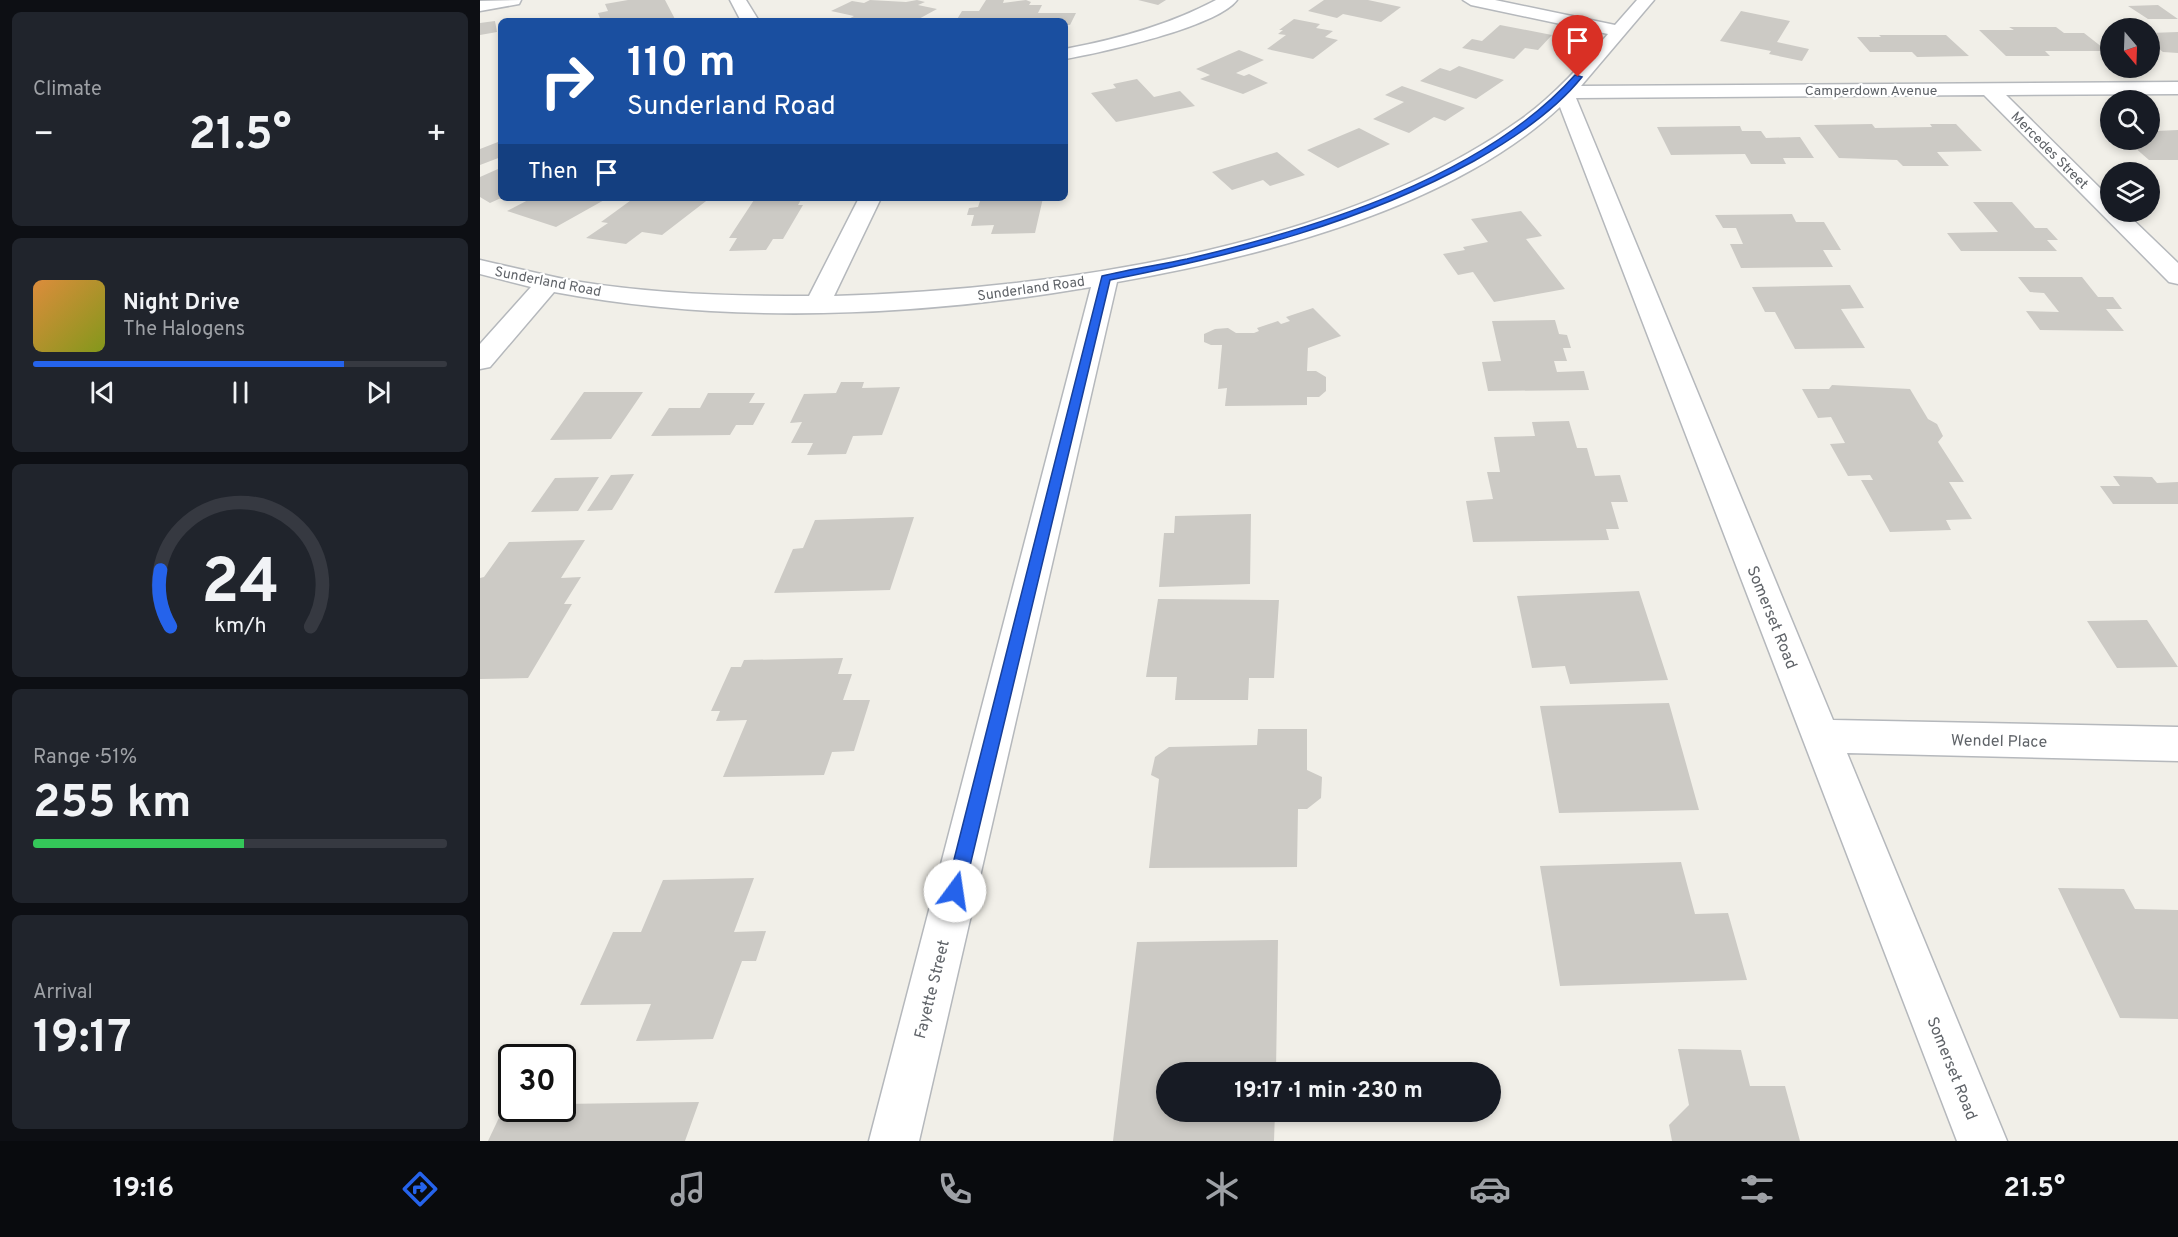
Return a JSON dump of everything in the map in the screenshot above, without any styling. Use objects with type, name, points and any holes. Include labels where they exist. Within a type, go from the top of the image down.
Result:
[{"type":"street","points":[[480,6],[513,0]]},
{"type":"street","points":[[738,0],[748,18]]},
{"type":"street","points":[[1068,53],[1131,40],[1172,27],[1229,0]]},
{"type":"street","points":[[1471,0],[1619,31]]},
{"type":"street","name":"Sunderland Road","points":[[480,267],[548,283],[633,296],[702,302],[817,305],[988,295],[1106,278],[1188,262],[1291,234],[1369,207],[1436,178],[1491,148],[1529,122],[1564,92],[1646,0]]},
{"type":"street","name":"Camperdown Avenue","points":[[1564,92],[2178,88]]},
{"type":"street","name":"Mercedes Street","points":[[1989,89],[2100,200]]},
{"type":"street","name":"Somerset Road","points":[[1564,92],[1982,1141]]},
{"type":"street","points":[[817,305],[869,201]]},
{"type":"street","name":"Mercedes Street","points":[[2122,222],[2178,277]]},
{"type":"street","name":"Fayette Street","points":[[894,1141],[1106,278]]},
{"type":"street","points":[[480,361],[548,283]]},
{"type":"street","name":"Wendel Place","points":[[1820,736],[2178,744]]},
{"type":"building","points":[[628,0],[665,0],[674,18],[600,18],[598,13],[608,11],[605,4]]},
{"type":"building","points":[[870,0],[906,2],[917,0],[925,2],[918,5],[937,9],[920,18],[850,18],[854,16],[831,11],[852,1],[864,3]]},
{"type":"building","points":[[986,0],[1004,0],[1003,3],[1026,0],[1031,2],[1029,5],[1042,5],[1038,13],[1076,13],[1070,25],[1068,25],[1068,18],[958,18],[962,11],[979,11]]},
{"type":"building","points":[[1138,0],[1166,0],[1158,5]]},
{"type":"building","points":[[1324,0],[1368,0],[1401,7],[1381,22],[1343,14],[1337,18],[1308,11]]},
{"type":"building","points":[[2158,5],[2178,19],[2146,18],[2128,6]]},
{"type":"building","points":[[1741,11],[1790,21],[1777,42],[1809,49],[1802,61],[1769,54],[1771,51],[1720,41]]},
{"type":"building","points":[[1294,19],[1320,24],[1316,28],[1333,31],[1325,37],[1338,40],[1313,59],[1267,49],[1286,35],[1278,34],[1283,30],[1279,30]]},
{"type":"building","points":[[495,21],[497,32],[480,35],[480,23]]},
{"type":"building","points":[[1500,25],[1552,35],[1538,50],[1525,48],[1514,59],[1462,48],[1472,39],[1482,41]]},
{"type":"building","points":[[2009,27],[2056,27],[2064,33],[2084,33],[2100,46],[2100,51],[2045,51],[2050,56],[2006,56],[1979,30],[2014,30]]},
{"type":"building","points":[[2178,32],[2178,53],[2160,50],[2160,33]]},
{"type":"building","points":[[1879,35],[1946,35],[1969,56],[1917,57],[1912,52],[1870,52],[1857,37],[1881,37]]},
{"type":"building","points":[[1239,50],[1264,60],[1236,73],[1244,76],[1249,74],[1268,83],[1243,94],[1200,79],[1210,75],[1196,69]]},
{"type":"building","points":[[1459,66],[1504,80],[1476,99],[1420,81],[1440,68],[1450,71]]},
{"type":"building","points":[[1137,79],[1154,97],[1180,91],[1195,106],[1116,122],[1091,93],[1116,88],[1113,84]]},
{"type":"building","points":[[1402,86],[1465,108],[1445,121],[1434,117],[1409,133],[1373,119],[1404,102],[1385,95]]},
{"type":"building","points":[[1872,124],[1875,128],[1932,127],[1930,124],[1956,124],[1982,151],[1937,152],[1949,166],[1903,166],[1897,160],[1839,158],[1814,125]]},
{"type":"building","points":[[1740,126],[1742,131],[1761,131],[1766,138],[1800,137],[1814,158],[1783,158],[1786,164],[1751,164],[1745,154],[1671,155],[1657,127]]},
{"type":"building","points":[[1359,128],[1390,144],[1338,168],[1307,150]]},
{"type":"building","points":[[2178,130],[2178,160],[2149,160],[2138,150],[2160,150],[2160,131]]},
{"type":"building","points":[[498,142],[498,158],[480,165],[480,149]]},
{"type":"building","points":[[1277,152],[1305,175],[1270,186],[1263,180],[1232,190],[1212,172]]},
{"type":"building","points":[[498,169],[498,199],[490,203],[480,197],[480,177]]},
{"type":"building","points":[[526,201],[602,201],[556,227],[507,211]]},
{"type":"building","points":[[630,201],[706,201],[662,235],[642,232],[626,244],[586,238],[608,223],[601,222]]},
{"type":"building","points":[[753,201],[800,201],[798,205],[803,205],[783,239],[773,239],[766,250],[729,251],[737,238],[729,238]]},
{"type":"building","points":[[980,201],[1042,201],[1035,233],[991,234],[994,225],[971,226],[974,215],[967,215],[969,208],[978,207]]},
{"type":"building","points":[[1973,202],[2012,202],[2035,228],[2047,228],[2058,240],[2047,240],[2057,251],[1961,251],[1947,233],[1998,232]]},
{"type":"building","points":[[1521,211],[1542,236],[1526,239],[1565,289],[1494,302],[1473,272],[1458,275],[1443,254],[1465,250],[1463,247],[1488,242],[1471,219]]},
{"type":"building","points":[[1792,214],[1796,222],[1824,222],[1841,250],[1823,250],[1833,267],[1741,268],[1730,244],[1743,244],[1736,228],[1723,228],[1715,215]]},
{"type":"building","points":[[2018,277],[2082,277],[2098,297],[2113,297],[2122,309],[2106,309],[2124,331],[2040,330],[2026,311],[2059,312],[2044,293],[2030,292]]},
{"type":"building","points":[[1850,285],[1864,308],[1841,309],[1865,348],[1795,349],[1775,312],[1765,312],[1752,287]]},
{"type":"building","points":[[1313,308],[1341,336],[1308,348],[1307,371],[1316,371],[1326,377],[1326,391],[1319,397],[1307,397],[1307,405],[1225,406],[1227,388],[1218,389],[1222,345],[1211,345],[1204,342],[1204,334],[1215,329],[1228,328],[1236,333],[1254,333],[1259,331],[1257,328],[1278,321],[1281,324],[1290,321],[1286,317]]},
{"type":"building","points":[[1555,320],[1559,334],[1567,335],[1571,348],[1563,348],[1567,361],[1554,361],[1557,372],[1584,371],[1589,390],[1488,391],[1482,362],[1501,361],[1492,321]]},
{"type":"building","points":[[841,382],[864,382],[862,388],[900,387],[882,435],[853,436],[846,454],[807,455],[813,443],[791,443],[802,422],[790,423],[804,394],[836,393]]},
{"type":"building","points":[[1832,385],[1910,389],[1928,419],[1937,424],[1943,436],[1938,442],[1964,482],[1949,482],[1972,519],[1946,520],[1951,530],[1890,532],[1861,480],[1873,480],[1870,475],[1848,476],[1830,444],[1845,443],[1831,417],[1818,418],[1802,389],[1829,389]]},
{"type":"building","points":[[584,392],[643,392],[611,439],[550,440]]},
{"type":"building","points":[[708,393],[755,393],[749,403],[765,403],[753,425],[736,425],[730,435],[651,436],[669,408],[700,408]]},
{"type":"building","points":[[1569,421],[1577,448],[1587,448],[1595,476],[1620,475],[1628,502],[1611,502],[1619,529],[1606,529],[1609,540],[1473,542],[1466,501],[1493,499],[1487,472],[1500,472],[1494,437],[1535,436],[1532,422]]},
{"type":"building","points":[[634,474],[612,510],[587,511],[611,475]]},
{"type":"building","points":[[2113,476],[2152,477],[2157,483],[2178,482],[2178,504],[2113,504],[2100,486],[2120,486]]},
{"type":"building","points":[[599,477],[578,511],[531,512],[555,478]]},
{"type":"building","points":[[1251,514],[1250,584],[1159,587],[1164,533],[1174,533],[1175,516]]},
{"type":"building","points":[[914,517],[890,590],[774,593],[793,549],[803,548],[815,520]]},
{"type":"building","points":[[585,540],[561,578],[581,577],[564,604],[572,604],[528,678],[480,679],[480,578],[484,577],[509,542]]},
{"type":"building","points":[[1639,591],[1668,680],[1570,684],[1565,666],[1532,668],[1517,596]]},
{"type":"building","points":[[1158,599],[1279,600],[1274,678],[1249,678],[1248,700],[1175,700],[1177,677],[1146,677]]},
{"type":"building","points":[[2147,620],[2178,667],[2117,668],[2087,621]]},
{"type":"building","points":[[843,658],[838,674],[852,674],[843,700],[870,700],[854,751],[832,752],[824,775],[723,777],[747,720],[716,721],[720,711],[711,711],[731,667],[741,667],[744,660]]},
{"type":"building","points":[[1669,703],[1699,810],[1559,813],[1540,706]]},
{"type":"building","points":[[1258,729],[1307,729],[1307,770],[1322,777],[1321,798],[1307,809],[1298,809],[1297,867],[1149,868],[1159,779],[1151,775],[1155,757],[1169,747],[1257,745]]},
{"type":"building","points":[[1681,862],[1695,914],[1728,913],[1747,980],[1560,986],[1540,866]]},
{"type":"building","points":[[754,878],[734,932],[766,931],[756,961],[742,961],[713,1039],[636,1041],[651,1004],[580,1005],[613,932],[641,932],[663,880]]},
{"type":"building","points":[[2058,888],[2124,889],[2135,909],[2178,910],[2178,1019],[2120,1018]]},
{"type":"building","points":[[1278,940],[1276,1062],[1156,1062],[1156,1122],[1275,1122],[1274,1141],[1113,1141],[1137,942]]},
{"type":"building","points":[[1678,1049],[1741,1050],[1750,1086],[1785,1086],[1800,1141],[1672,1141],[1669,1125],[1689,1105]]},
{"type":"building","points":[[699,1102],[685,1141],[488,1141],[498,1120],[498,1122],[576,1122],[576,1104]]},
{"type":"route","points":[[955,891],[1106,278],[1188,262],[1291,234],[1369,207],[1436,178],[1491,148],[1529,122],[1578,77]]}]
